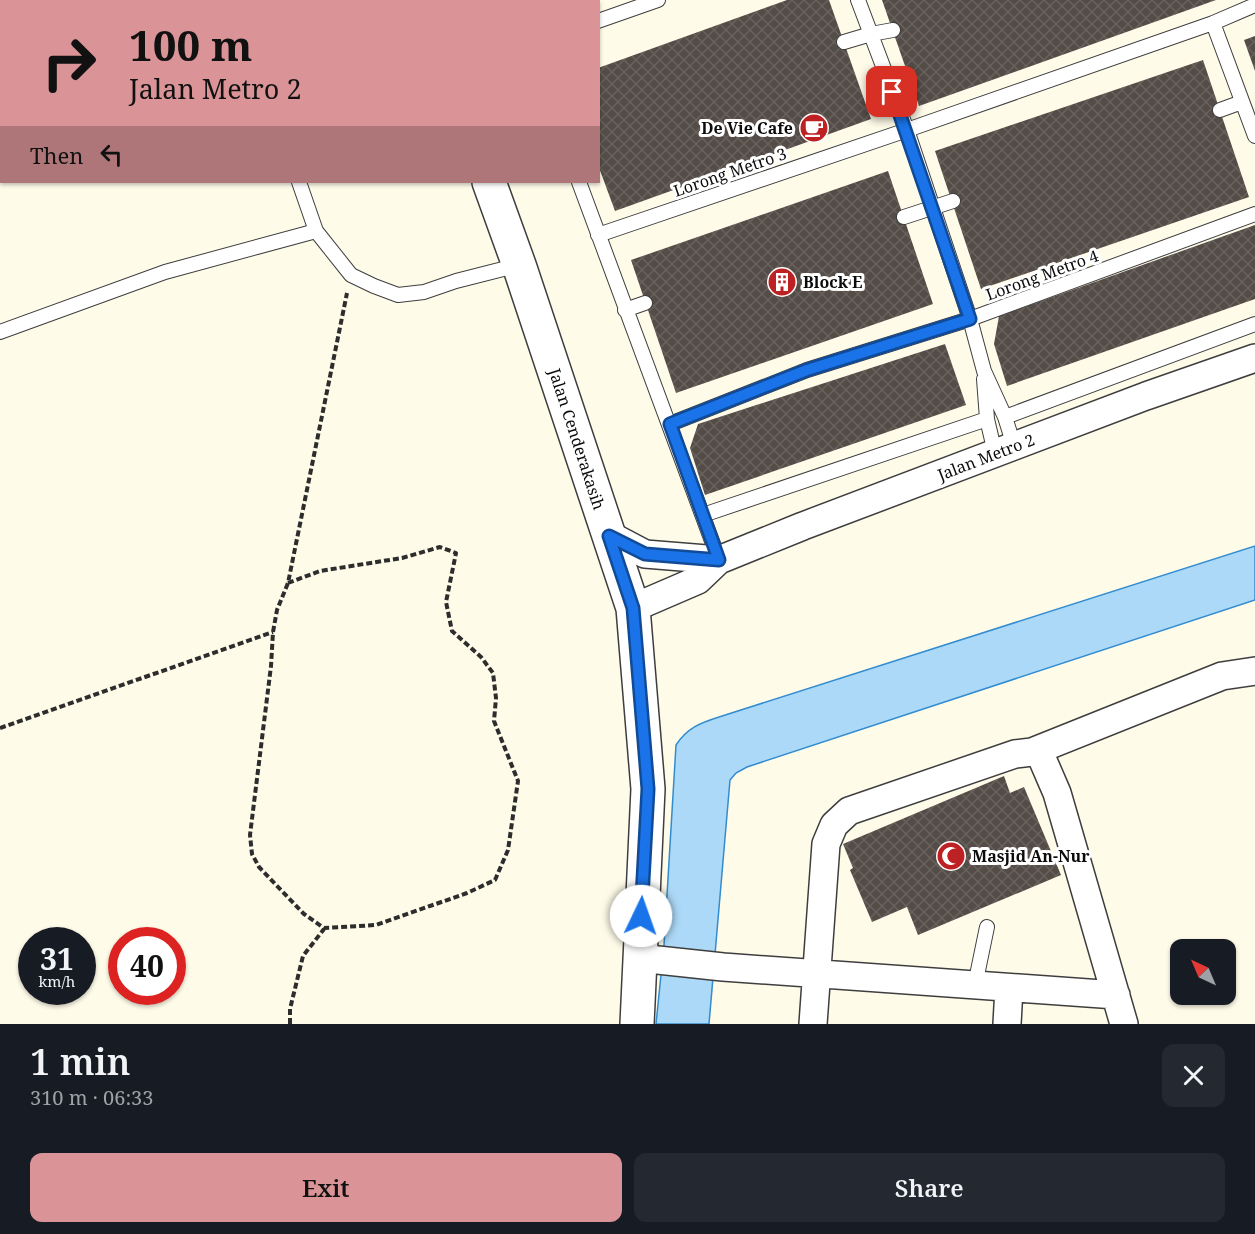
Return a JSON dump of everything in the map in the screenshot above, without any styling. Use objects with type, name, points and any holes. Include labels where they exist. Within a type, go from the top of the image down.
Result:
[{"type":"street","name":"Jalan Cenderakasih","points":[[489,183],[519,265],[633,608],[648,789],[647,959],[637,1024]]},
{"type":"street","name":"Jalan Metro 2","points":[[633,608],[698,580],[719,560],[802,526],[1146,396],[1255,358]]},
{"type":"street","name":"Jalan Metro 2","points":[[609,536],[645,554],[719,560]]},
{"type":"street","points":[[813,1024],[826,844],[834,825],[849,812],[1015,754],[1032,752],[1222,676],[1255,671]]},
{"type":"street","points":[[1032,752],[1041,756],[1057,793],[1124,1024]]},
{"type":"street","points":[[647,959],[723,967],[1116,995]]},
{"type":"street","points":[[1007,1024],[1009,988]]},
{"type":"lane","points":[[600,20],[658,0]]},
{"type":"lane","points":[[858,0],[907,130],[970,319],[984,371],[1005,417],[1005,449]]},
{"type":"lane","name":"Lorong Metro 3","points":[[598,235],[1213,23],[1255,5]]},
{"type":"lane","points":[[1213,23],[1255,136]]},
{"type":"lane","points":[[844,42],[893,30]]},
{"type":"lane","points":[[1220,110],[1242,102]]},
{"type":"lane","points":[[299,183],[316,231],[351,275],[398,295],[424,292],[456,281],[519,265]]},
{"type":"lane","points":[[579,183],[719,560]]},
{"type":"lane","points":[[904,217],[953,201]]},
{"type":"lane","name":"Lorong Metro 4","points":[[670,424],[807,370],[970,319],[1255,213]]},
{"type":"lane","points":[[0,332],[165,272],[316,231]]},
{"type":"lane","points":[[625,310],[645,303]]},
{"type":"lane","points":[[1005,417],[1255,324]]},
{"type":"lane","points":[[984,371],[987,420],[1005,449]]},
{"type":"lane","points":[[703,515],[987,420]]},
{"type":"lane","points":[[975,985],[987,927]]},
{"type":"path","points":[[288,583],[320,571],[402,558],[440,547],[456,553],[446,602],[452,631],[481,657],[493,673],[496,698],[494,721],[518,782],[508,850],[495,880],[467,893],[375,925],[324,928],[304,914],[259,867],[252,854],[250,835],[273,632],[277,610],[288,583],[351,275]]},
{"type":"path","points":[[0,728],[273,632]]},
{"type":"path","points":[[290,1024],[290,1009],[303,956],[324,928]]},
{"type":"water","points":[[1255,546],[1255,600],[747,767],[736,773],[730,780],[709,1024],[656,1024],[664,945],[676,745],[689,730],[712,719]]},
{"type":"building","points":[[787,0],[829,0],[871,119],[615,211],[600,170],[600,67]]},
{"type":"building","points":[[882,0],[1216,0],[919,106]]},
{"type":"building","points":[[1255,36],[1255,71],[1244,40]]},
{"type":"building","points":[[1203,60],[1249,197],[981,289],[935,151]]},
{"type":"building","name":"Block E","points":[[888,171],[933,304],[676,393],[631,260]]},
{"type":"building","points":[[1255,225],[1255,299],[1007,386],[994,344],[999,316]]},
{"type":"building","points":[[945,344],[966,405],[705,495],[690,448],[698,424]]},
{"type":"building","name":"Masjid An-Nur","points":[[1004,776],[1010,793],[1024,787],[1061,875],[918,935],[907,907],[872,922],[850,870],[853,868],[843,844]]},
{"type":"place","name":"De Vie Cafe","points":[[814,128]]},
{"type":"place","name":"Block E","points":[[782,282]]},
{"type":"place","name":"Masjid An-Nur","points":[[951,856]]},
{"type":"route","points":[[641,916],[648,789],[633,608],[609,536],[645,554],[719,560],[670,424],[807,370],[970,319],[907,130],[892,92]]}]
